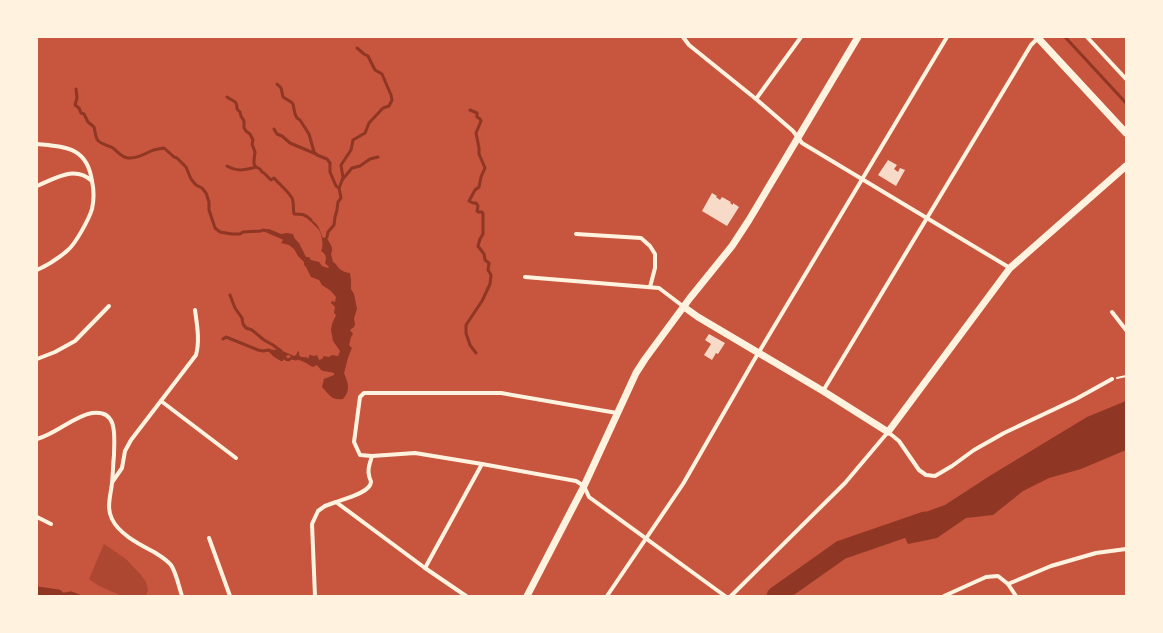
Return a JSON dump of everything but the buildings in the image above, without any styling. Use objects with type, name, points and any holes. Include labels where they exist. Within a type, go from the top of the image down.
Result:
[{"type":"main road","points":[[527,596],[584,486],[617,412],[644,359],[732,246],[858,37]]},
{"type":"main road","points":[[1037,37],[1126,133]]},
{"type":"main road","points":[[684,307],[698,317],[823,391],[888,432],[1010,268],[1126,166]]},
{"type":"street","points":[[683,37],[689,45],[793,131],[802,143],[1010,268]]},
{"type":"street","points":[[756,99],[801,37]]},
{"type":"street","points":[[607,596],[683,484],[758,353],[947,37]]},
{"type":"street","points":[[823,391],[1037,37]]},
{"type":"street","points":[[1087,37],[1126,79]]},
{"type":"street","points":[[37,144],[70,149],[82,156],[88,164],[92,181],[93,199],[92,210],[70,249],[57,259],[37,270]]},
{"type":"street","points":[[37,186],[59,176],[78,172],[88,177],[92,181]]},
{"type":"street","points":[[576,234],[641,238],[650,246],[655,254],[655,268],[650,287]]},
{"type":"street","points":[[525,277],[659,288],[684,307]]},
{"type":"street","points":[[37,358],[55,352],[75,341],[109,306]]},
{"type":"street","points":[[112,482],[122,468],[125,451],[131,440],[196,355],[198,348],[195,310]]},
{"type":"street","points":[[1112,312],[1126,330]]},
{"type":"street","points":[[731,596],[845,484],[888,432],[899,441],[919,470],[926,475],[935,476],[974,450],[1004,433],[1076,399],[1112,379]]},
{"type":"street","points":[[617,412],[502,393],[364,393],[360,397],[354,442],[360,455],[372,456],[415,454],[482,464],[576,481],[584,486],[589,497],[725,596]]},
{"type":"street","points":[[161,401],[236,458]]},
{"type":"street","points":[[37,439],[49,435],[81,417],[92,413],[103,413],[110,418],[114,427],[110,504],[111,517],[119,530],[165,559],[171,566],[182,596]]},
{"type":"street","points":[[315,596],[312,524],[318,511],[325,506],[358,494],[369,487],[371,482],[368,470],[372,456]]},
{"type":"street","points":[[425,568],[482,464]]},
{"type":"street","points":[[336,502],[425,568],[466,596]]},
{"type":"street","points":[[37,517],[51,524]]},
{"type":"street","points":[[209,538],[230,596]]},
{"type":"street","points":[[1008,584],[1051,566],[1096,553],[1126,549]]},
{"type":"street","points":[[944,596],[986,577],[998,576],[1008,584],[1016,596]]},
{"type":"shaded area","points":[[309,218],[318,226],[323,238],[329,233],[327,238],[332,248],[331,254],[333,262],[338,268],[350,273],[351,289],[354,294],[357,309],[354,318],[354,327],[350,330],[353,334],[349,345],[352,348],[344,373],[348,383],[348,389],[346,396],[343,399],[333,398],[322,387],[324,379],[334,375],[334,373],[323,371],[317,365],[313,367],[289,355],[286,356],[288,361],[283,359],[283,361],[281,361],[267,350],[278,349],[294,356],[298,351],[301,357],[309,358],[309,355],[317,355],[319,360],[324,356],[338,356],[340,351],[333,341],[331,330],[336,315],[334,313],[335,307],[331,303],[332,301],[335,302],[336,297],[331,291],[322,285],[319,280],[311,277],[304,265],[304,262],[294,249],[289,245],[281,243],[283,240],[282,239],[264,231],[269,229],[281,234],[293,234],[306,257],[319,262],[322,266],[328,268],[329,267],[325,263],[326,256],[321,251],[322,238],[320,232]]},
{"type":"shaded area","points":[[1126,401],[1126,450],[1081,469],[1049,478],[1023,491],[993,515],[966,518],[937,538],[908,544],[898,522],[945,505],[1087,417]]},
{"type":"shaded area","points":[[104,544],[126,559],[141,575],[146,582],[148,590],[146,596],[122,596],[99,586],[89,579]]},
{"type":"waterway","points":[[1065,37],[1126,103]]},
{"type":"waterway","points":[[327,237],[328,232],[334,225],[338,202],[341,198],[339,188],[343,178],[341,165],[351,150],[353,140],[365,133],[369,123],[383,108],[389,106],[392,100],[382,74],[375,70],[368,56],[357,48]]},
{"type":"waterway","points":[[277,84],[281,88],[283,97],[293,104],[297,118],[309,134],[314,152],[317,155],[327,159],[330,163],[330,172],[336,186],[339,188]]},
{"type":"waterway","points":[[76,89],[77,98],[75,105],[79,108],[81,113],[84,114],[88,122],[94,127],[98,141],[113,148],[126,158],[137,157],[153,150],[164,148],[177,158],[186,167],[191,179],[206,193],[209,202],[209,210],[215,228],[220,232],[240,234],[243,232],[268,231]]},
{"type":"waterway","points":[[227,97],[236,103],[237,109],[244,121],[244,128],[253,140],[252,144],[255,152],[254,164],[256,167],[271,180],[274,178],[288,192],[293,199],[294,214],[303,215],[311,220]]},
{"type":"waterway","points":[[470,110],[477,113],[477,117],[481,121],[476,133],[479,154],[485,168],[479,187],[475,190],[469,201],[476,203],[478,206],[477,211],[482,212],[483,214],[483,234],[478,246],[484,254],[485,260],[489,263],[488,270],[491,275],[490,284],[482,301],[466,325],[466,333],[470,345],[476,353]]},
{"type":"waterway","points":[[274,129],[277,134],[282,136],[290,143],[316,154]]},
{"type":"waterway","points":[[342,180],[352,168],[360,166],[370,159],[378,157]]},
{"type":"waterway","points":[[227,166],[242,170],[256,167]]},
{"type":"waterway","points":[[230,295],[246,328],[252,330],[281,351]]},
{"type":"waterway","points":[[223,339],[226,337],[258,350],[269,350]]},
{"type":"waterway","points":[[284,358],[288,360],[292,358],[296,359]]},
{"type":"waterway","points":[[776,596],[841,550],[925,521]]},
{"type":"waterway","points":[[37,592],[58,595]]},
{"type":"waterway","points":[[58,595],[71,593],[79,596]]}]
